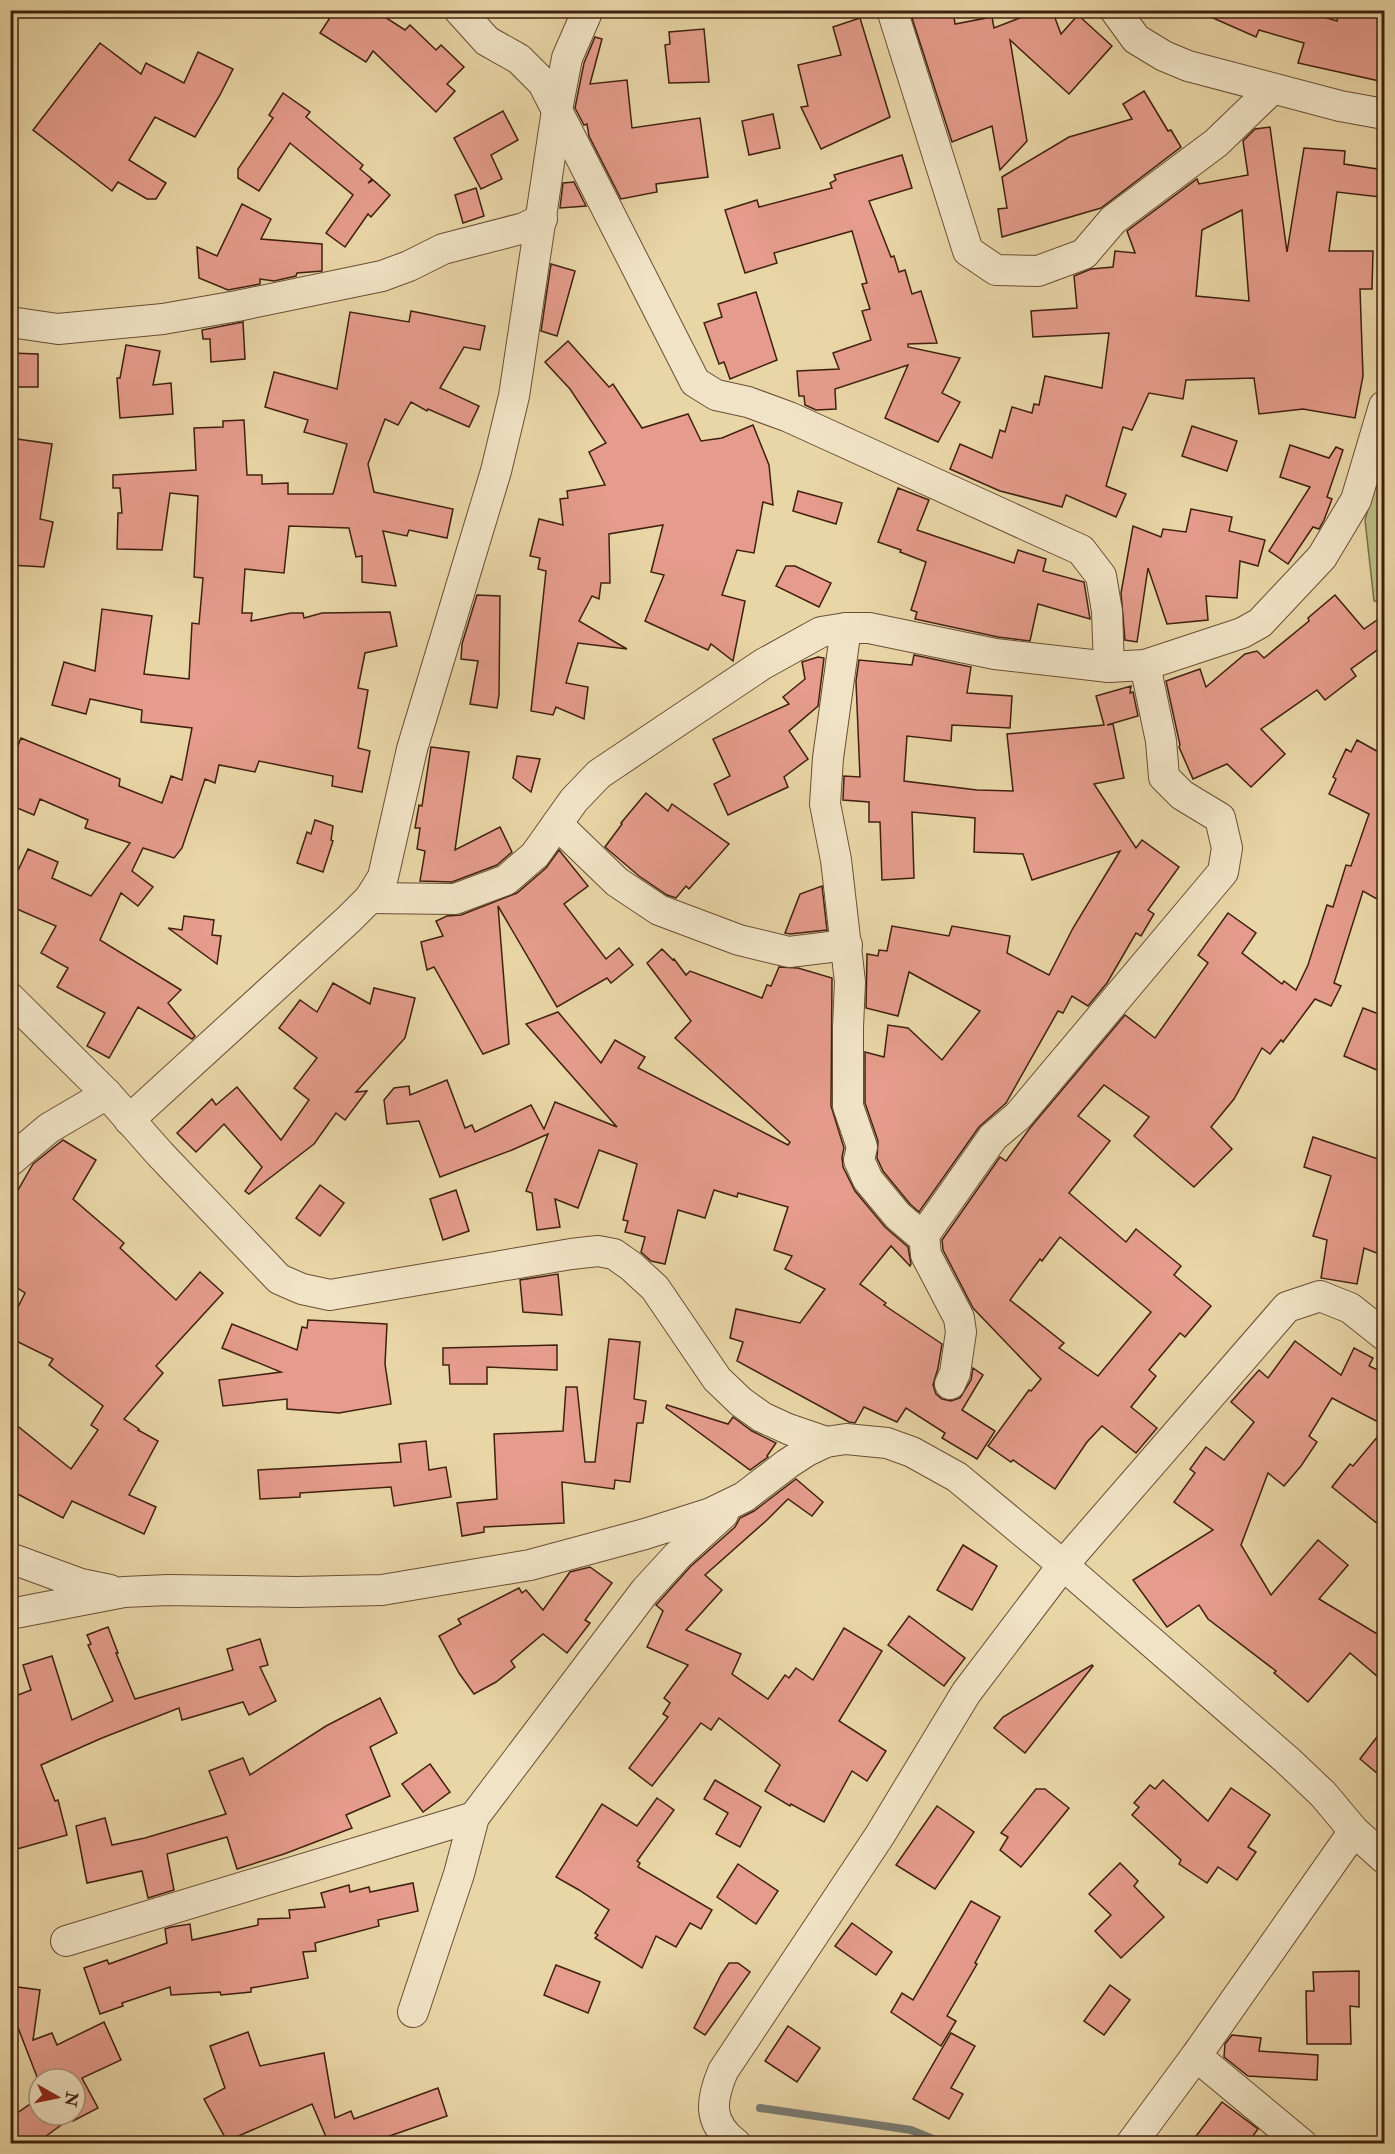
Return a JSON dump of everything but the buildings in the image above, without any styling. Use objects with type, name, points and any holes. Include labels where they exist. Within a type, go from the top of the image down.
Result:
[{"type":"street","points":[[459,10],[487,41],[519,59],[543,83],[695,381],[716,395],[748,402],[789,417],[1081,550],[1101,576],[1107,611],[1109,667]]},
{"type":"street","points":[[129,1120],[349,919],[370,898],[382,877],[412,749],[474,548],[514,396],[557,110],[567,58],[588,10]]},
{"type":"street","points":[[892,10],[968,251],[996,270],[1038,271],[1084,254],[1113,220],[1216,143],[1272,89]]},
{"type":"street","points":[[1115,10],[1137,39],[1164,56],[1188,66],[1340,106],[1384,114]]},
{"type":"street","points":[[10,322],[58,329],[163,319],[237,306],[382,276],[443,249],[524,228],[542,219]]},
{"type":"street","points":[[370,898],[455,899],[506,880],[535,855],[574,800],[598,774],[763,664],[821,632],[846,628],[869,628],[995,654],[1109,667],[1145,664],[1242,633],[1260,623],[1322,557],[1356,500],[1384,406]]},
{"type":"street","points":[[846,628],[828,758],[825,804],[836,860],[850,981],[848,1106],[862,1147],[859,1160],[868,1180],[898,1216],[924,1238]]},
{"type":"street","points":[[950,1384],[955,1373],[961,1332],[959,1318],[926,1255],[924,1235],[993,1137],[1018,1116],[1223,872],[1227,848],[1220,818],[1182,795],[1164,777],[1161,741],[1145,664]]},
{"type":"street","points":[[557,824],[617,882],[659,910],[739,940],[789,952],[847,945]]},
{"type":"street","points":[[10,998],[107,1094],[279,1279],[302,1289],[330,1294],[571,1254],[598,1251],[614,1254],[655,1288],[717,1379],[741,1402],[762,1417],[779,1425],[826,1442]]},
{"type":"street","points":[[10,1161],[49,1128],[107,1094]]},
{"type":"street","points":[[736,2144],[727,2137],[717,2123],[713,2106],[723,2071],[880,1835],[966,1693],[1063,1565],[1287,1307],[1320,1296],[1350,1308],[1384,1335]]},
{"type":"street","points":[[413,2012],[459,1874],[474,1817],[645,1590],[678,1555],[744,1497],[787,1464],[826,1442],[846,1439],[887,1443],[927,1459],[957,1477],[1063,1565],[1287,1760],[1323,1794],[1354,1831],[1384,1858]]},
{"type":"street","points":[[10,1614],[124,1592],[382,1590],[530,1565],[711,1513],[744,1497]]},
{"type":"street","points":[[10,1558],[81,1584],[124,1592]]},
{"type":"street","points":[[66,1941],[474,1817]]},
{"type":"street","points":[[1131,2144],[1196,2056],[1354,1831]]},
{"type":"street","points":[[1196,2056],[1302,2144]]},
{"type":"green space","points":[[1384,453],[1384,601],[1374,601],[1365,520]]},
{"type":"waterway","points":[[760,2108],[911,2130],[945,2144]]}]
